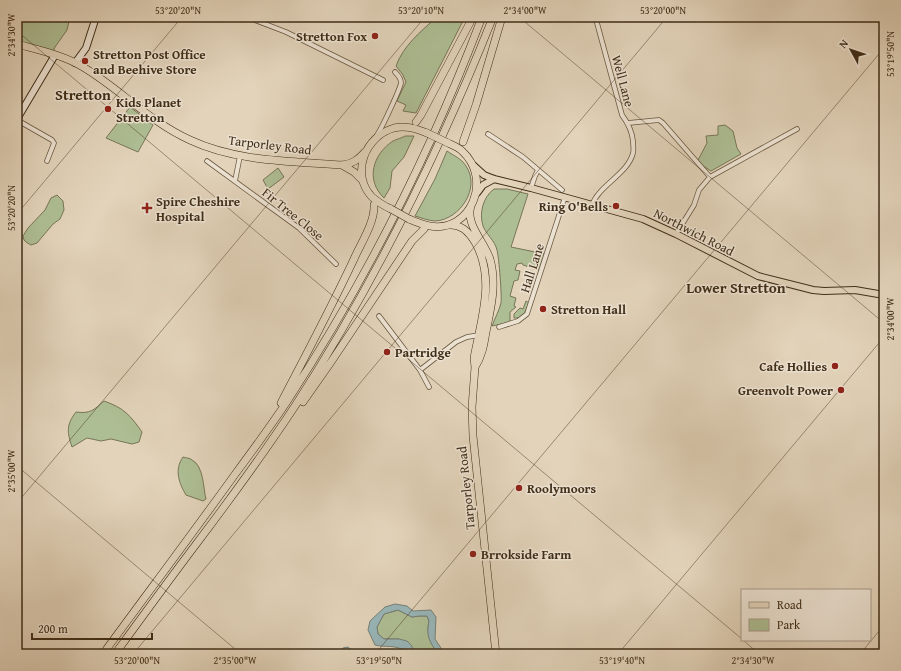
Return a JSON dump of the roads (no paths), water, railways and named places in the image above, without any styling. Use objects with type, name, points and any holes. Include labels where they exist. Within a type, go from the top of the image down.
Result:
[{"type":"highway","points":[[405,127],[416,122],[422,115],[473,17]]},
{"type":"highway","points":[[103,654],[264,435],[341,313],[400,204],[448,101],[482,17]]},
{"type":"highway","points":[[115,654],[246,477],[329,352],[408,210],[452,115],[493,17]]},
{"type":"highway","points":[[464,153],[463,142],[502,17]]},
{"type":"highway","name":"Tarporley Road","points":[[17,44],[55,55],[75,63],[101,78],[154,119],[175,133],[206,147],[240,156],[260,159],[342,165],[356,161],[365,152]]},
{"type":"highway","points":[[272,440],[315,385],[412,241],[427,228],[448,224],[462,216],[471,206],[476,193],[477,177],[473,165],[464,153],[446,142],[417,129],[391,126],[375,138],[365,152],[362,167],[363,181]]},
{"type":"highway","points":[[264,435],[324,322],[373,218],[373,201],[363,181],[354,172],[342,165]]},
{"type":"highway","points":[[373,201],[427,228]]},
{"type":"highway","name":"Tarporley Road","points":[[471,206],[469,213],[470,221],[487,251],[493,278],[492,302],[481,358],[475,367]]},
{"type":"highway","name":"Tarporley Road","points":[[448,224],[460,226],[468,232],[480,252],[484,265],[486,290],[474,358],[475,367],[472,407],[473,430],[496,654]]},
{"type":"main road","points":[[75,63],[86,48],[96,17]]},
{"type":"main road","points":[[17,120],[55,55]]},
{"type":"main road","name":"Northwich Road","points":[[473,165],[484,175],[494,179],[639,218],[676,234],[758,276],[813,290],[855,290],[884,295]]},
{"type":"main road","points":[[476,193],[483,185],[494,179]]},
{"type":"street","points":[[247,17],[286,32],[383,80]]},
{"type":"street","name":"Well Lane","points":[[592,205],[596,198],[624,168],[634,152],[632,135],[628,123],[622,115],[609,72],[597,23],[598,17]]},
{"type":"street","points":[[375,138],[386,118],[400,85],[399,77],[395,72]]},
{"type":"street","points":[[386,118],[391,126]]},
{"type":"street","points":[[17,120],[52,140],[54,143],[47,161]]},
{"type":"street","points":[[628,123],[647,120],[659,120],[664,123],[710,178]]},
{"type":"street","points":[[676,234],[694,205],[699,190],[710,178],[797,129]]},
{"type":"street","points":[[488,134],[523,157],[562,190]]},
{"type":"street","points":[[235,181],[240,156]]},
{"type":"street","name":"Fir Tree Close","points":[[207,161],[299,228],[336,264]]},
{"type":"street","points":[[531,188],[538,170]]},
{"type":"street","name":"Hall Lane","points":[[499,327],[518,321],[527,314],[565,197]]},
{"type":"street","points":[[379,316],[420,370],[429,387]]},
{"type":"street","points":[[420,370],[456,342],[467,337],[478,336],[486,332]]},
{"type":"water","points":[[395,604],[407,606],[413,611],[431,610],[436,617],[435,639],[445,654],[438,654],[430,642],[428,635],[429,621],[427,616],[412,617],[398,610],[384,614],[377,627],[378,634],[384,639],[399,639],[407,641],[412,646],[413,654],[405,654],[405,651],[394,647],[375,645],[368,630],[370,621],[385,607]]},
{"type":"water","points":[[348,647],[356,654],[336,654],[343,648]]},
{"type":"place","name":"Stretton Fox","points":[[375,36]]},
{"type":"place","name":"Stretton Post Office and Beehive Store","points":[[85,61]]},
{"type":"place","name":"Kids Planet Stretton","points":[[108,109]]},
{"type":"place","name":"Ring O'Bells","points":[[616,206]]},
{"type":"place","name":"Spire Cheshire Hospital","points":[[147,208]]},
{"type":"place","name":"Stretton Hall","points":[[543,309]]},
{"type":"place","name":"Partridge","points":[[387,352]]},
{"type":"place","name":"Cafe Hollies","points":[[835,366]]},
{"type":"place","name":"Greenvolt Power","points":[[841,390]]},
{"type":"place","name":"Roolymoors","points":[[519,488]]},
{"type":"place","name":"Brrokside Farm","points":[[473,554]]},
{"type":"district","name":"Stretton","points":[[83,94]]},
{"type":"district","name":"Lower Stretton","points":[[736,287]]}]
